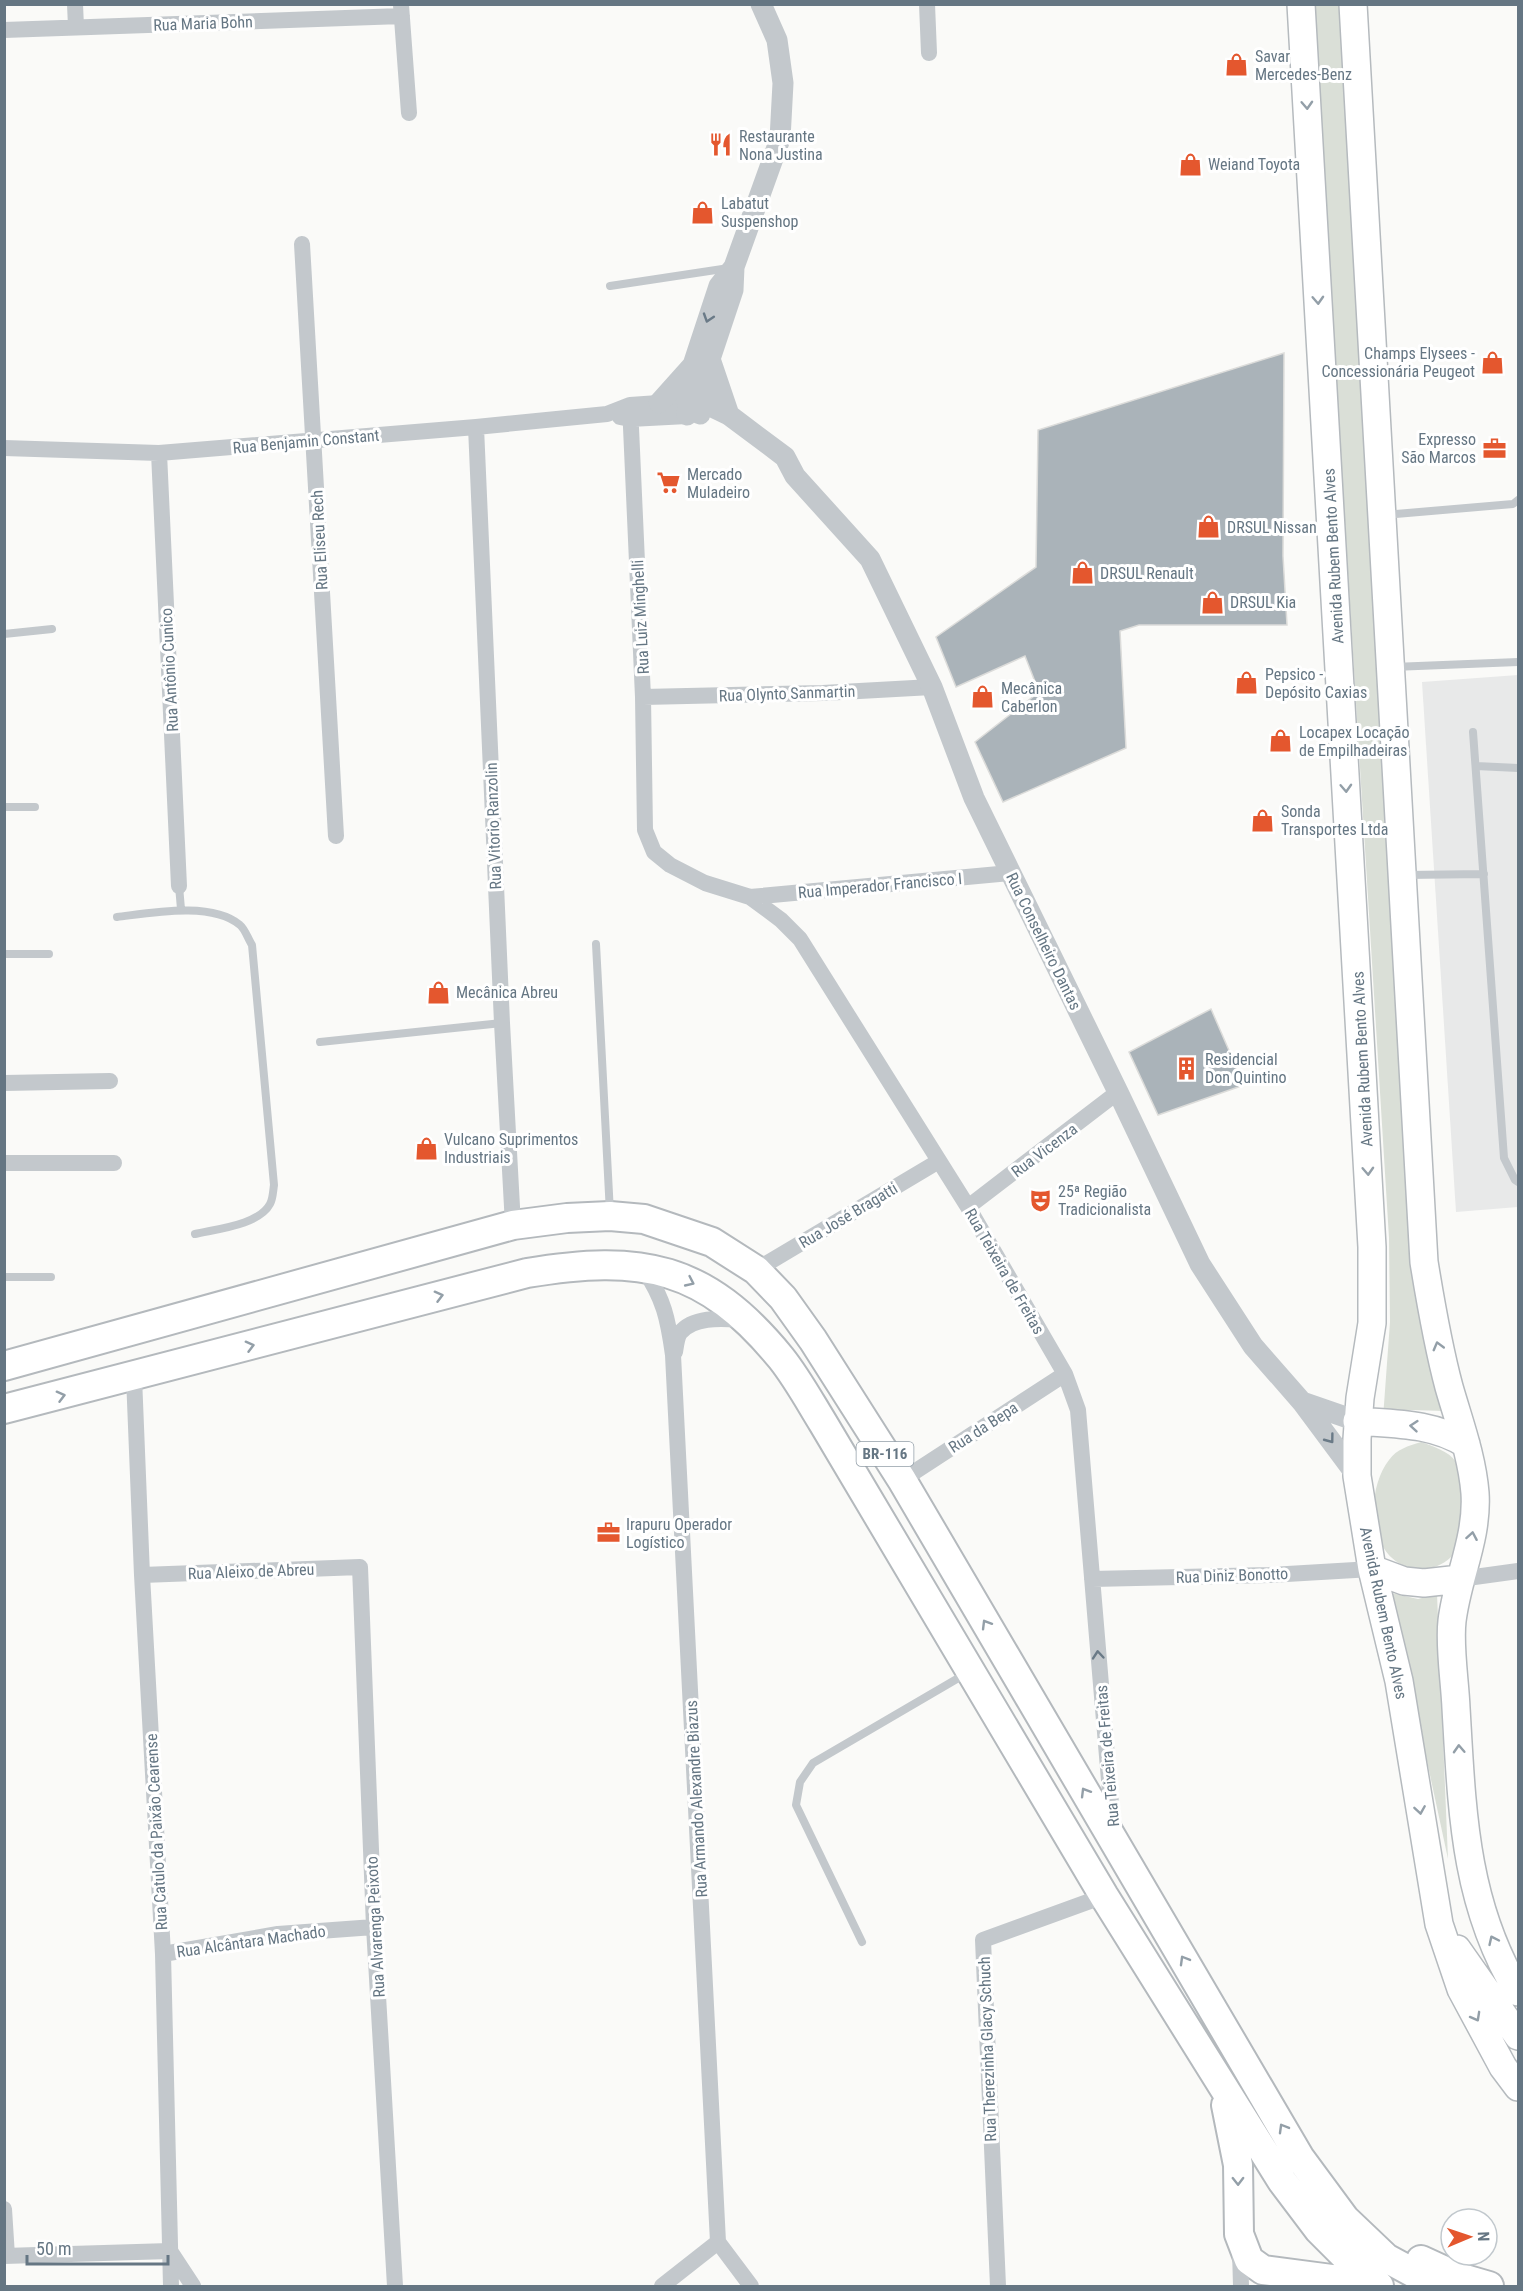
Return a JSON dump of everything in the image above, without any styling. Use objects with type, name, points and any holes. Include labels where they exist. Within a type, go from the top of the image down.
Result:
[{"type":"highway","name":"BR-116","points":[[4,1366],[513,1225],[567,1218],[610,1216],[644,1219],[712,1242],[756,1270],[783,1298],[813,1340],[902,1480],[1300,2158],[1345,2219],[1386,2258],[1438,2286]]},
{"type":"highway","name":"BR-116","points":[[4,1409],[527,1273],[568,1266],[601,1264],[671,1273],[695,1283],[719,1298],[746,1320],[782,1359],[824,1423],[1104,1896],[1281,2181],[1319,2230],[1358,2270],[1379,2286]]},
{"type":"highway","points":[[1219,2083],[1229,2117],[1238,2165],[1239,2234],[1249,2260],[1274,2280],[1339,2280],[1362,2286]]},
{"type":"highway","points":[[1300,2158],[1382,2233],[1418,2259],[1458,2277],[1489,2286]]},
{"type":"main road","name":"Avenida Rubem Bento Alves","points":[[1301,4],[1372,1247],[1372,1323],[1351,1411],[1372,1569],[1399,1681],[1439,1924],[1461,1989],[1503,2067],[1518,2087]]},
{"type":"main road","points":[[1353,4],[1424,1262],[1436,1337],[1466,1444],[1475,1494],[1475,1521],[1470,1551],[1460,1579],[1452,1623],[1461,1799],[1468,1855],[1484,1921],[1518,1992]]},
{"type":"main road","points":[[1351,1411],[1446,1433],[1466,1444]]},
{"type":"main road","points":[[1372,1569],[1404,1581],[1424,1583],[1460,1579]]},
{"type":"main road","points":[[1439,1924],[1518,2036]]},
{"type":"street","points":[[75,4],[76,27]]},
{"type":"street","points":[[694,409],[701,362],[718,286],[734,267],[780,139],[783,83],[777,40],[761,4]]},
{"type":"street","points":[[927,4],[929,53]]},
{"type":"street","points":[[401,10],[409,113]]},
{"type":"street","name":"Rua Maria Bohn","points":[[4,30],[401,10]]},
{"type":"street","name":"Rua Eliseu Rech","points":[[302,244],[336,836]]},
{"type":"street","points":[[659,403],[701,362]]},
{"type":"street","points":[[701,362],[729,415]]},
{"type":"street","name":"Rua Benjamin Constant","points":[[630,412],[659,403],[694,409]]},
{"type":"street","name":"Rua Benjamin Constant","points":[[4,448],[159,453],[630,412],[694,409]]},
{"type":"street","name":"Rua Conselheiro Dantas","points":[[694,409],[729,415],[785,457],[795,476],[870,559],[932,687],[974,798],[1200,1264],[1253,1346],[1302,1402],[1358,1476]]},
{"type":"street","name":"Rua Conselheiro Dantas","points":[[694,409],[778,469],[795,476]]},
{"type":"street","name":"Rua Luiz Minghelli","points":[[630,412],[643,697],[645,830]]},
{"type":"street","name":"Rua Vitorio Ranzolin","points":[[476,427],[513,1225]]},
{"type":"street","name":"Rua Antônio Cunico","points":[[159,453],[179,886]]},
{"type":"street","name":"Rua Olynto Sanmartin","points":[[643,697],[823,693],[932,687]]},
{"type":"street","name":"Rua Teixeira de Freitas","points":[[645,830],[654,852],[670,865],[705,883],[750,897],[781,920],[800,939],[968,1206],[1065,1374],[1077,1410],[1113,1839]]},
{"type":"street","name":"Rua Imperador Francisco I","points":[[750,897],[1010,873]]},
{"type":"street","points":[[4,1083],[110,1081]]},
{"type":"street","name":"Rua Vicenza","points":[[968,1206],[1118,1092]]},
{"type":"street","name":"Rua José Bragatti","points":[[756,1270],[939,1161]]},
{"type":"street","points":[[4,1163],[114,1163]]},
{"type":"street","name":"Rua Armando Alexandre Biazus","points":[[643,1268],[662,1299],[674,1355],[718,2242]]},
{"type":"street","name":"Rua Armando Alexandre Biazus","points":[[674,1355],[680,1334],[692,1324],[710,1320],[746,1320]]},
{"type":"street","name":"Rua da Bepa","points":[[902,1480],[1065,1374]]},
{"type":"street","name":"Rua Catulo da Paixão Cearense","points":[[134,1377],[142,1575],[163,1953],[171,2286]]},
{"type":"street","points":[[1302,1402],[1351,1411]]},
{"type":"street","name":"Rua Aleixo de Abreu","points":[[142,1575],[360,1567]]},
{"type":"street","name":"Rua Alvarenga Peixoto","points":[[360,1567],[374,1927],[395,2286]]},
{"type":"street","name":"Rua Diniz Bonotto","points":[[1092,1579],[1269,1575],[1372,1569]]},
{"type":"street","points":[[1460,1579],[1518,1571]]},
{"type":"street","name":"Rua Therezinha Glacy Schuch","points":[[998,2286],[983,1940],[1104,1896]]},
{"type":"street","name":"Rua Alcântara Machado","points":[[163,1953],[278,1934],[374,1927]]},
{"type":"street","points":[[4,2209],[6,2256],[170,2251],[193,2286]]},
{"type":"street","points":[[1239,2234],[1241,2286]]},
{"type":"street","points":[[662,2286],[718,2242],[751,2286]]},
{"type":"lane","points":[[610,286],[734,267]]},
{"type":"lane","points":[[1381,515],[1513,504],[1518,500]]},
{"type":"lane","points":[[4,634],[52,629]]},
{"type":"lane","points":[[1389,668],[1518,662]]},
{"type":"lane","points":[[1473,732],[1504,1158],[1518,1182]]},
{"type":"lane","points":[[1476,766],[1518,768]]},
{"type":"lane","points":[[4,807],[35,807]]},
{"type":"lane","points":[[1401,875],[1484,873]]},
{"type":"lane","points":[[179,886],[181,909]]},
{"type":"lane","points":[[117,917],[181,909],[218,914],[240,925],[252,945],[274,1185],[270,1204],[260,1214],[245,1222],[195,1234]]},
{"type":"lane","points":[[596,944],[610,1216]]},
{"type":"lane","points":[[4,954],[49,954]]},
{"type":"lane","points":[[320,1042],[502,1023]]},
{"type":"lane","points":[[4,1277],[51,1277]]},
{"type":"lane","points":[[862,1942],[796,1805],[800,1782],[813,1763],[970,1671]]},
{"type":"shaded area","points":[[1313,5],[1339,5],[1417,1273],[1445,1411],[1411,1410],[1383,1418],[1390,1322],[1389,1238]]},
{"type":"shaded area","points":[[1518,675],[1518,1207],[1456,1212],[1422,682]]},
{"type":"shaded area","points":[[1421,1442],[1440,1449],[1453,1458],[1460,1470],[1464,1493],[1464,1520],[1460,1544],[1448,1560],[1430,1568],[1410,1567],[1394,1560],[1383,1547],[1376,1531],[1374,1512],[1375,1493],[1380,1475],[1389,1460],[1399,1451]]},
{"type":"shaded area","points":[[1391,1593],[1418,1599],[1437,1594],[1448,1859]]},
{"type":"building","name":"DRSUL Renault","points":[[1284,353],[1283,556],[1287,625],[1139,625],[1120,631],[1126,748],[1003,802],[975,742],[1039,692],[1025,656],[956,687],[936,637],[1036,567],[1038,430]]},
{"type":"building","name":"Residencial Don Quintino","points":[[1211,1009],[1244,1085],[1158,1115],[1129,1052]]},
{"type":"place","name":"Savar Mercedes-Benz","points":[[1237,65]]},
{"type":"place","name":"Restaurante Nona Justina","points":[[721,145]]},
{"type":"place","name":"Weiand Toyota","points":[[1190,164]]},
{"type":"place","name":"Labatut Suspenshop","points":[[703,212]]},
{"type":"place","name":"Champs Elysees - Concessionária Peugeot","points":[[1493,362]]},
{"type":"place","name":"Expresso São Marcos","points":[[1494,448]]},
{"type":"place","name":"Mercado Muladeiro","points":[[669,483]]},
{"type":"place","name":"DRSUL Nissan","points":[[1209,527]]},
{"type":"place","name":"DRSUL Renault","points":[[1082,573]]},
{"type":"place","name":"DRSUL Kia","points":[[1212,602]]},
{"type":"place","name":"Pepsico - Depósito Caxias","points":[[1247,683]]},
{"type":"place","name":"Mecânica Caberlon","points":[[983,697]]},
{"type":"place","name":"Locapex Locação de Empilhadeiras","points":[[1281,741]]},
{"type":"place","name":"Sonda Transportes Ltda","points":[[1263,820]]},
{"type":"place","name":"Mecânica Abreu","points":[[438,992]]},
{"type":"place","name":"Residencial Don Quintino","points":[[1187,1068]]},
{"type":"place","name":"Vulcano Suprimentos Industriais","points":[[426,1148]]},
{"type":"place","name":"25ª Região Tradicionalista","points":[[1040,1200]]},
{"type":"place","name":"Irapuru Operador Logístico","points":[[608,1533]]}]
